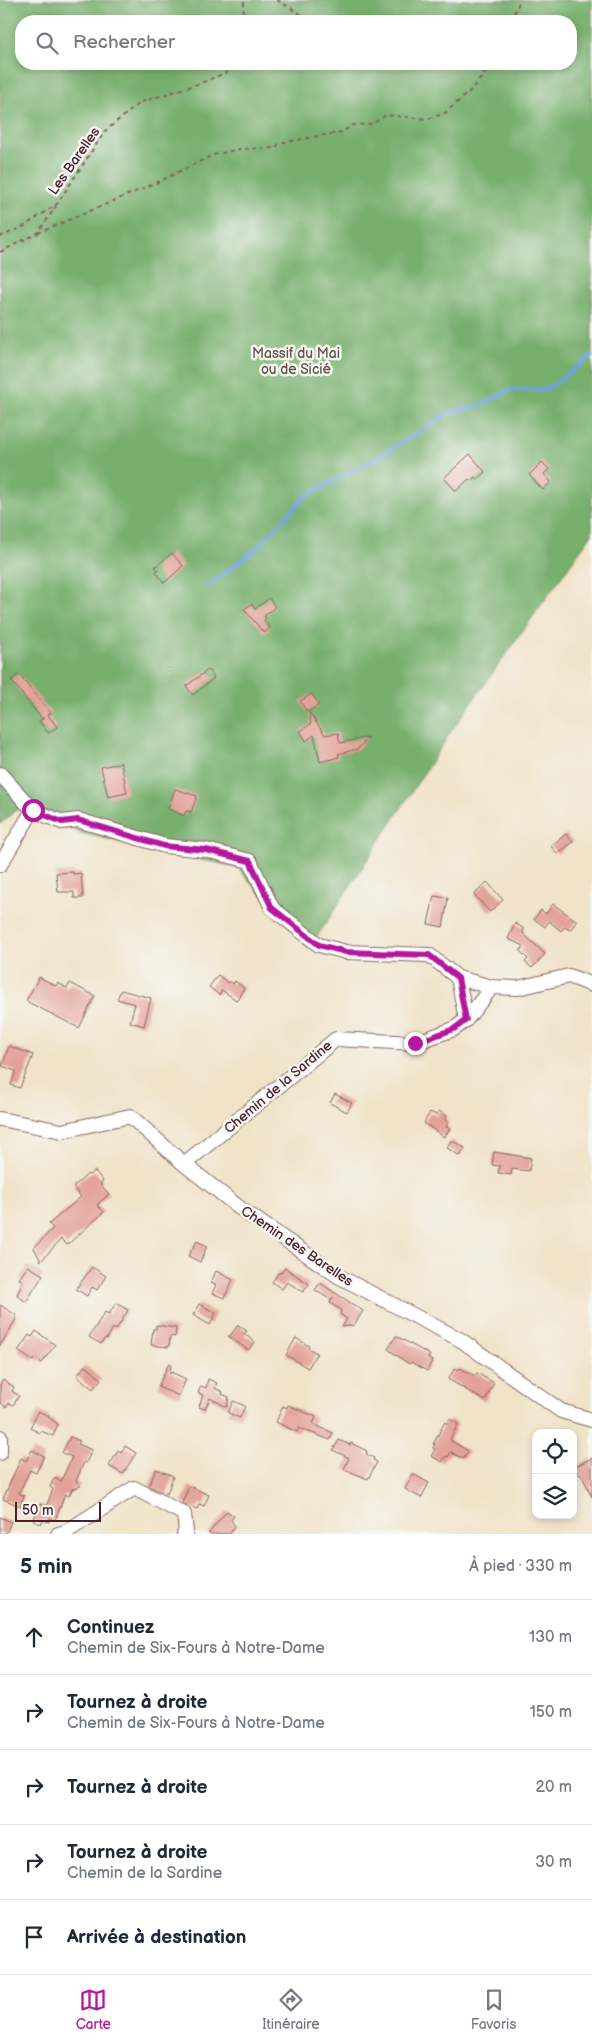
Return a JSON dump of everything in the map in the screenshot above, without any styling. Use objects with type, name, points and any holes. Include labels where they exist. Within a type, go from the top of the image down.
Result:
[{"type":"street","points":[[0,774],[33,810],[62,822],[78,820],[164,846],[206,850],[250,861],[272,908],[319,945],[346,952],[429,955],[458,978],[492,987],[518,988],[569,976],[592,985]]},
{"type":"street","points":[[0,865],[33,810]]},
{"type":"street","points":[[458,978],[466,1020]]},
{"type":"street","points":[[466,1020],[492,987]]},
{"type":"street","name":"Chemin de la Sardine","points":[[184,1164],[336,1039],[415,1043],[454,1029],[466,1020]]},
{"type":"street","name":"Chemin des Barelles","points":[[0,1119],[62,1131],[130,1116],[184,1164],[241,1209],[338,1276],[461,1340],[561,1411],[592,1420]]},
{"type":"street","points":[[0,1437],[0,1453]]},
{"type":"street","points":[[58,1534],[66,1532],[134,1488],[184,1514],[186,1532],[184,1534]]},
{"type":"path","points":[[243,15],[244,0]]},
{"type":"path","points":[[276,0],[302,15]]},
{"type":"path","points":[[514,15],[520,0]]},
{"type":"path","name":"Les Barelles","points":[[0,236],[23,227],[57,204],[105,131],[141,102],[201,83],[228,70]]},
{"type":"path","points":[[0,252],[156,183],[213,155],[239,148],[275,148],[280,144],[342,132],[353,125],[372,124],[386,115],[428,119],[445,113],[469,92],[488,70]]},
{"type":"path","points":[[38,234],[57,204]]},
{"type":"green space","name":"Massif du Mai ou de Sicié","points":[[0,0],[592,0],[592,534],[452,730],[309,949],[238,868],[84,834],[17,809],[0,824]]},
{"type":"building","points":[[470,454],[485,472],[477,479],[475,477],[471,481],[469,479],[456,491],[444,478]]},
{"type":"building","points":[[542,462],[549,469],[544,474],[551,482],[543,490],[529,475]]},
{"type":"building","points":[[172,553],[183,566],[164,583],[156,572],[158,570],[155,567]]},
{"type":"building","points":[[269,598],[275,607],[264,616],[266,618],[264,620],[270,628],[264,633],[244,609],[252,604],[255,609]]},
{"type":"building","points":[[208,670],[214,678],[193,695],[186,686]]},
{"type":"building","points":[[19,674],[51,713],[48,715],[57,727],[48,733],[39,721],[44,718],[42,719],[11,680]]},
{"type":"building","points":[[312,694],[319,705],[307,712],[300,701]]},
{"type":"building","points":[[309,712],[325,735],[338,733],[340,743],[368,737],[358,749],[338,754],[339,757],[320,762],[314,735],[306,741],[300,731],[311,724]]},
{"type":"building","points":[[121,763],[127,793],[108,797],[101,767]]},
{"type":"building","points":[[175,789],[197,796],[191,812],[186,811],[184,816],[168,809]]},
{"type":"building","points":[[566,834],[573,842],[557,854],[551,846]]},
{"type":"building","points":[[73,872],[73,874],[81,873],[83,898],[74,898],[74,892],[58,892],[56,873]]},
{"type":"building","points":[[487,882],[503,900],[490,912],[474,895]]},
{"type":"building","points":[[434,896],[448,898],[443,927],[428,924]]},
{"type":"building","points":[[553,904],[577,921],[570,930],[564,927],[561,931],[549,921],[545,927],[534,919],[541,910],[546,914]]},
{"type":"building","points":[[515,923],[524,929],[523,933],[545,954],[532,968],[525,962],[528,959],[520,951],[524,946],[508,939]]},
{"type":"building","points":[[218,975],[228,983],[230,981],[233,984],[235,981],[244,988],[236,1000],[222,990],[219,995],[209,987]]},
{"type":"building","points":[[39,977],[56,986],[58,983],[67,988],[70,983],[95,996],[79,1028],[26,1001]]},
{"type":"building","points":[[121,990],[151,998],[144,1026],[130,1022],[135,1004],[117,999]]},
{"type":"building","points":[[9,1046],[33,1055],[20,1088],[11,1085],[16,1071],[2,1066]]},
{"type":"building","points":[[335,1094],[352,1103],[347,1112],[330,1103]]},
{"type":"building","points":[[439,1111],[447,1116],[445,1120],[449,1122],[446,1127],[450,1129],[444,1137],[424,1123],[430,1112],[436,1115]]},
{"type":"building","points":[[451,1140],[465,1148],[460,1156],[447,1148]]},
{"type":"building","points":[[494,1152],[531,1158],[529,1171],[512,1169],[511,1175],[498,1173],[500,1166],[492,1165]]},
{"type":"building","points":[[95,1171],[103,1181],[100,1184],[109,1194],[97,1205],[104,1212],[67,1245],[61,1239],[41,1261],[34,1248],[53,1228],[49,1224],[81,1197],[73,1187],[88,1174]]},
{"type":"building","points":[[197,1241],[207,1246],[200,1262],[188,1256]]},
{"type":"building","points":[[28,1266],[43,1275],[26,1302],[17,1295],[23,1281],[19,1279]]},
{"type":"building","points":[[92,1267],[106,1276],[97,1290],[92,1287],[87,1296],[76,1289]]},
{"type":"building","points":[[285,1268],[309,1284],[303,1292],[287,1282],[282,1289],[272,1282],[279,1272],[281,1273]]},
{"type":"building","points":[[216,1271],[233,1280],[224,1298],[212,1293],[216,1285],[211,1283]]},
{"type":"building","points":[[320,1283],[363,1311],[354,1325],[342,1327],[347,1319],[340,1314],[341,1310],[330,1303],[333,1297],[331,1300],[315,1290]]},
{"type":"building","points":[[116,1303],[128,1310],[116,1330],[113,1328],[107,1339],[105,1338],[101,1344],[89,1337],[105,1312],[109,1314]]},
{"type":"building","points":[[199,1304],[216,1313],[210,1325],[193,1315]]},
{"type":"building","points":[[0,1305],[16,1315],[16,1319],[0,1346]]},
{"type":"building","points":[[156,1325],[176,1328],[175,1337],[170,1336],[169,1347],[151,1345],[153,1329],[156,1329]]},
{"type":"building","points":[[238,1325],[247,1331],[244,1334],[255,1342],[248,1350],[228,1336]]},
{"type":"building","points":[[36,1331],[55,1345],[42,1363],[35,1358],[33,1361],[18,1351],[29,1335],[32,1337]]},
{"type":"building","points":[[396,1336],[430,1355],[428,1358],[432,1361],[427,1371],[411,1362],[409,1364],[388,1349]]},
{"type":"building","points":[[296,1338],[317,1353],[308,1368],[286,1355]]},
{"type":"building","points":[[169,1363],[171,1364],[170,1374],[171,1372],[186,1379],[179,1396],[158,1387]]},
{"type":"building","points":[[85,1365],[101,1379],[93,1389],[77,1376]]},
{"type":"building","points":[[455,1368],[458,1370],[460,1368],[475,1376],[477,1373],[494,1383],[485,1401],[448,1379]]},
{"type":"building","points":[[208,1379],[217,1383],[215,1388],[229,1397],[227,1407],[210,1398],[205,1409],[199,1407],[203,1395],[198,1393],[201,1386],[206,1388]]},
{"type":"building","points":[[3,1380],[14,1387],[12,1391],[19,1396],[13,1405],[9,1403],[6,1407],[0,1402],[0,1385]]},
{"type":"building","points":[[233,1401],[245,1406],[240,1418],[228,1413]]},
{"type":"building","points":[[288,1405],[316,1417],[313,1424],[333,1433],[330,1440],[299,1428],[297,1432],[276,1422],[283,1406],[287,1408]]},
{"type":"building","points":[[38,1411],[49,1416],[58,1424],[53,1436],[30,1428]]},
{"type":"building","points":[[450,1419],[458,1424],[450,1440],[468,1451],[464,1458],[451,1452],[442,1462],[431,1456],[435,1450],[433,1448],[435,1444],[433,1444],[445,1422],[447,1424]]},
{"type":"building","points":[[70,1437],[80,1441],[78,1444],[92,1450],[86,1463],[84,1462],[76,1481],[81,1486],[72,1489],[69,1496],[65,1494],[55,1520],[50,1518],[49,1522],[43,1520],[41,1524],[33,1521],[40,1504],[46,1507],[53,1489],[50,1487],[54,1478],[61,1481],[72,1457],[62,1453]]},
{"type":"building","points":[[339,1440],[350,1445],[351,1443],[367,1451],[366,1454],[377,1462],[368,1479],[344,1469],[349,1458],[333,1450]]},
{"type":"building","points":[[125,1446],[136,1453],[123,1474],[109,1466],[118,1451],[121,1453]]},
{"type":"building","points":[[32,1450],[44,1456],[36,1473],[30,1470],[19,1493],[24,1496],[20,1506],[3,1499],[21,1458],[26,1461]]},
{"type":"building","points":[[592,1458],[592,1497],[581,1474],[579,1475],[577,1472],[577,1466]]},
{"type":"building","points":[[156,1469],[173,1476],[167,1494],[149,1486]]},
{"type":"building","points":[[413,1474],[429,1483],[421,1498],[405,1489]]},
{"type":"building","points":[[189,1486],[209,1495],[204,1506],[199,1504],[197,1509],[182,1503]]},
{"type":"building","points":[[227,1511],[234,1516],[231,1520],[235,1526],[229,1534],[208,1534]]},
{"type":"building","points":[[0,1517],[11,1522],[6,1534],[0,1534]]},
{"type":"waterway","points":[[207,586],[256,549],[306,496],[385,453],[451,412],[477,407],[510,390],[547,389],[592,356]]},
{"type":"route","points":[[33,810],[62,822],[78,820],[164,846],[206,850],[250,861],[272,908],[319,945],[346,952],[429,955],[458,978],[466,1020],[454,1029],[415,1043]]}]
